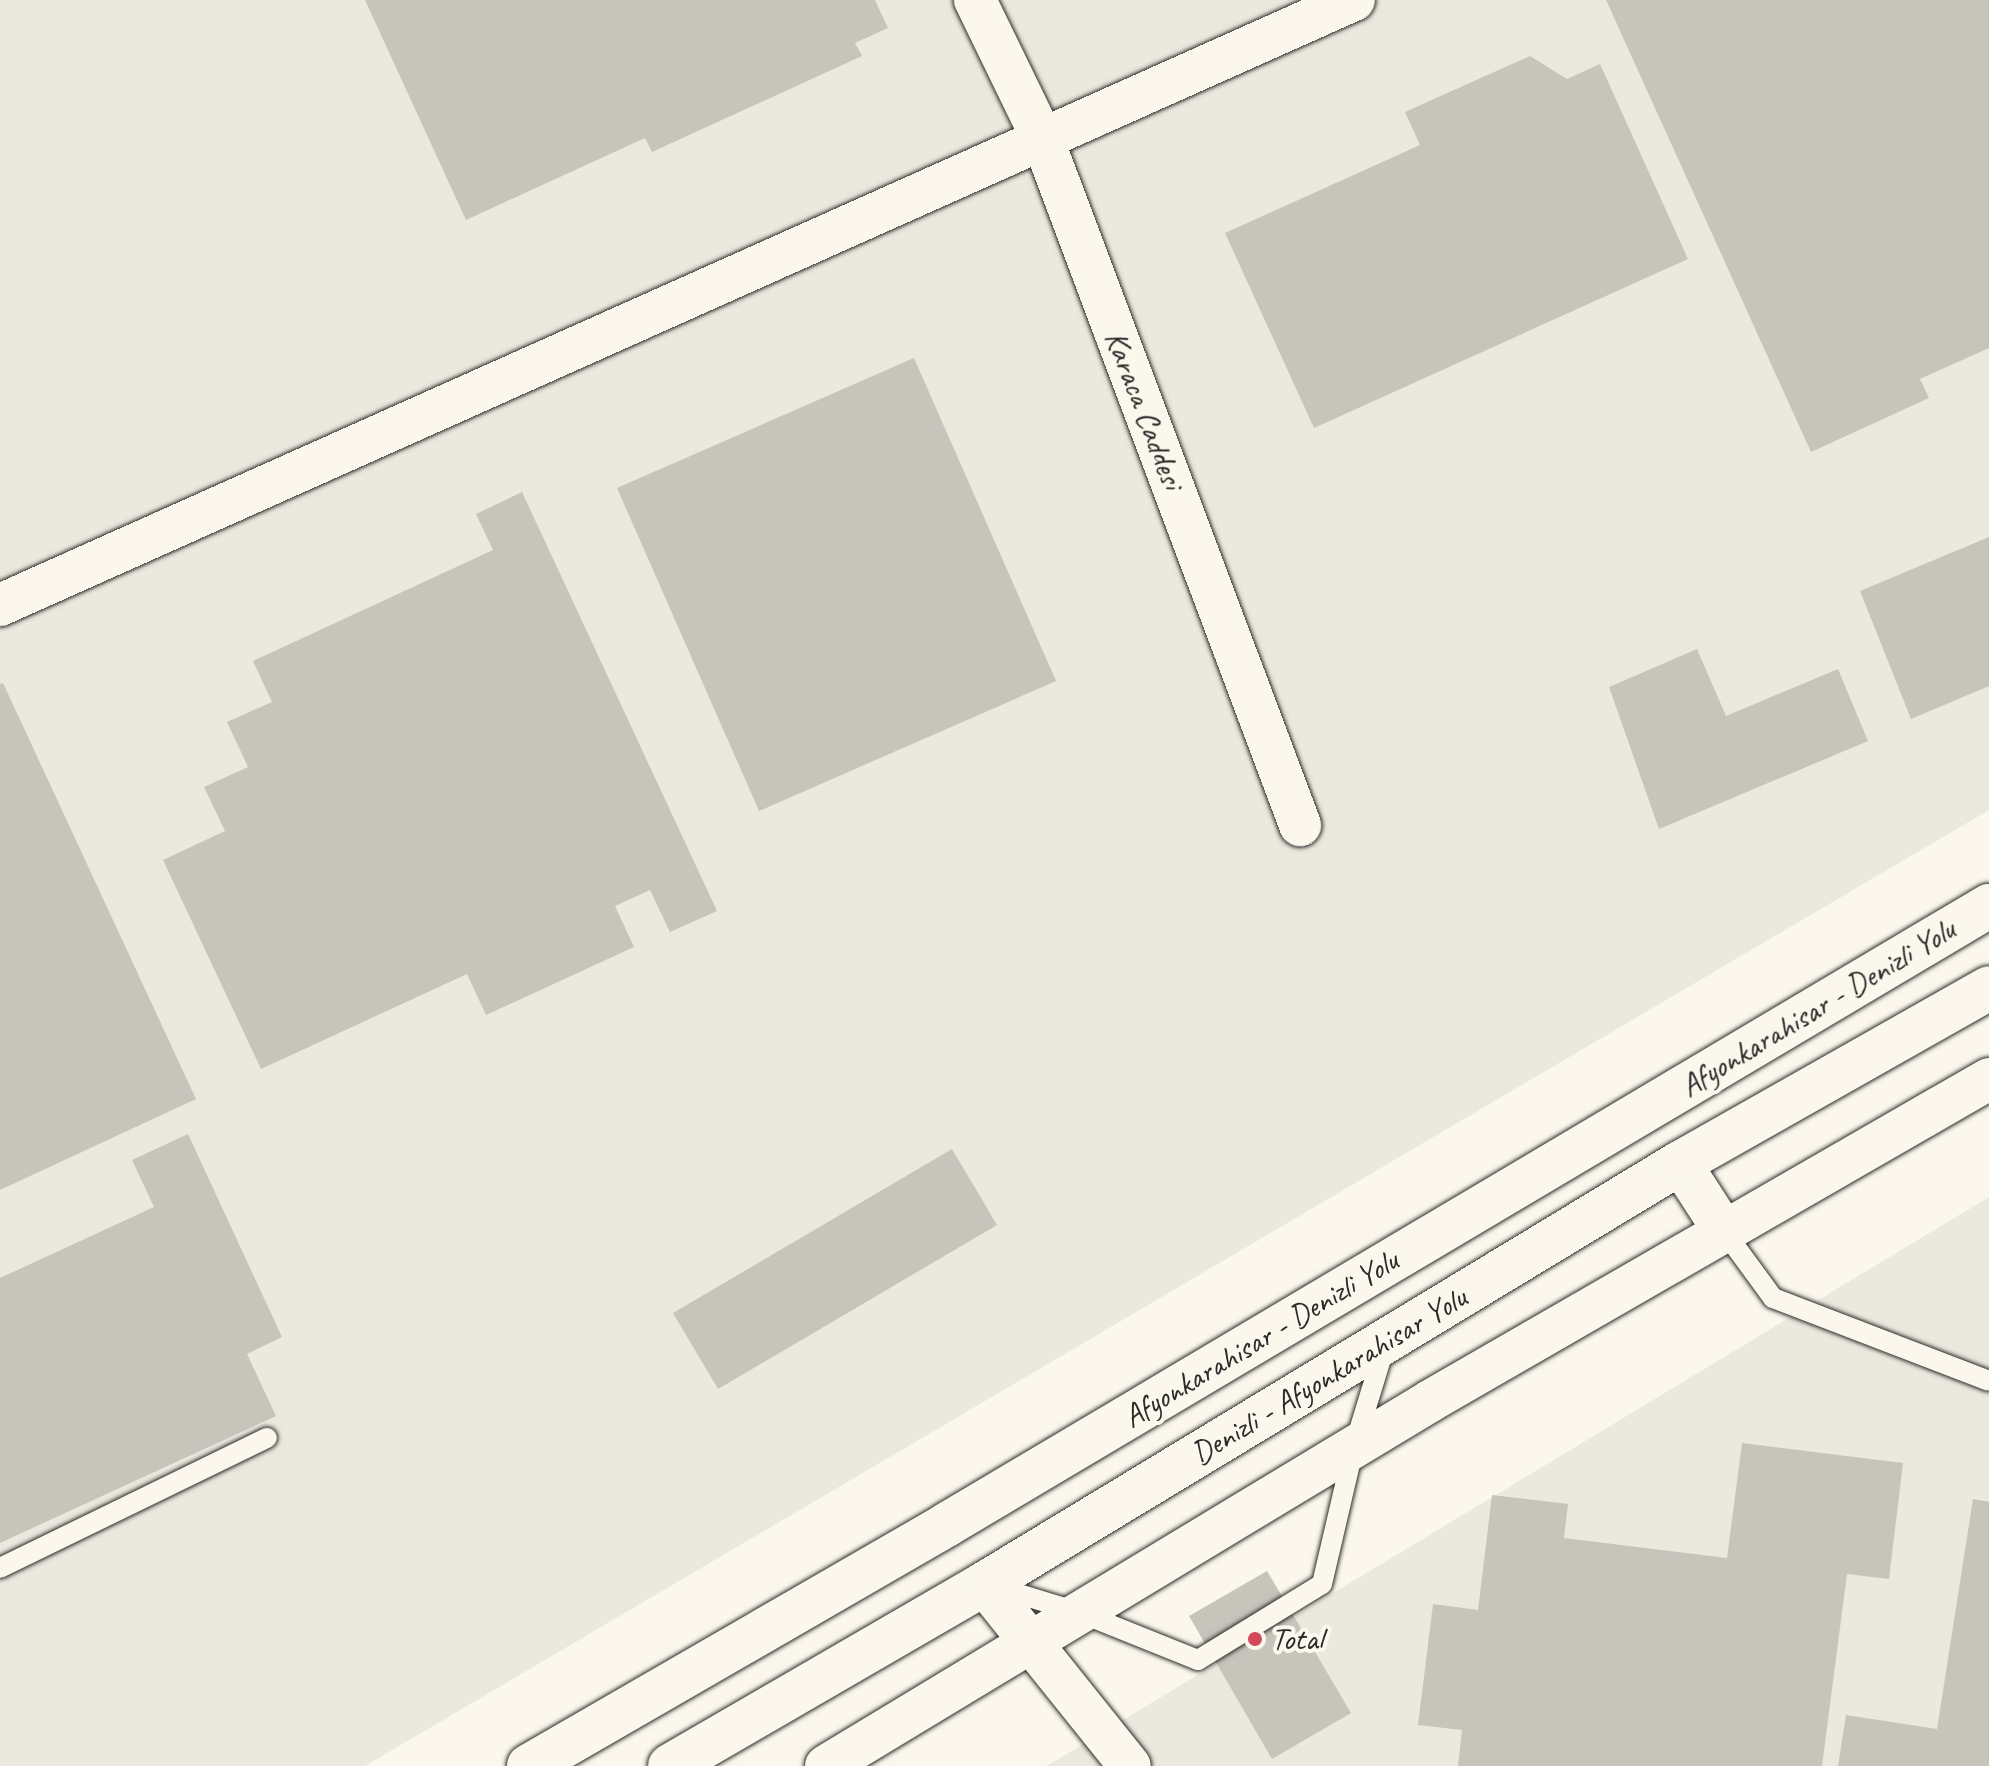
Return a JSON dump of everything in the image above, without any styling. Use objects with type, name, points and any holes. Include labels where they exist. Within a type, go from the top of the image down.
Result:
[{"type":"highway","name":"Afyonkarahisar - Denizli Yolu","points":[[529,1766],[946,1525],[1989,906]]},
{"type":"highway","name":"Denizli - Afyonkarahisar Yolu","points":[[670,1766],[984,1584],[1680,1163],[1989,988]]},
{"type":"street","name":"Karaca Caddesi","points":[[975,0],[1043,140],[1300,825]]},
{"type":"street","points":[[0,605],[1354,0]]},
{"type":"street","points":[[826,1766],[1354,1447],[1989,1079]]},
{"type":"street","points":[[1680,1163],[1724,1231]]},
{"type":"street","points":[[984,1584],[1130,1766]]},
{"type":"lane","points":[[1724,1231],[1773,1298],[1989,1381]]},
{"type":"lane","points":[[984,1584],[1081,1613],[1198,1660],[1322,1584],[1354,1447],[1386,1341]]},
{"type":"lane","points":[[0,1568],[267,1438]]},
{"type":"shaded area","points":[[0,0],[1989,0],[1989,810],[365,1766],[0,1766]]},
{"type":"shaded area","points":[[1989,1197],[1989,1766],[1047,1766]]},
{"type":"building","points":[[365,0],[875,0],[888,28],[855,43],[862,56],[652,152],[645,138],[466,220]]},
{"type":"building","points":[[1606,0],[1989,0],[1989,348],[1920,379],[1929,398],[1811,452]]},
{"type":"building","points":[[1530,56],[1567,79],[1600,64],[1688,259],[1314,428],[1225,233],[1420,145],[1405,112]]},
{"type":"building","points":[[914,358],[1056,681],[759,811],[617,488]]},
{"type":"building","points":[[522,492],[717,911],[670,932],[650,890],[615,906],[634,947],[486,1015],[467,974],[261,1069],[163,860],[225,831],[204,787],[248,767],[227,722],[272,702],[253,661],[493,550],[476,514]]},
{"type":"building","points":[[1989,537],[1989,686],[1911,719],[1860,591]]},
{"type":"building","points":[[1697,649],[1726,716],[1838,669],[1868,741],[1659,829],[1609,687]]},
{"type":"building","points":[[3,683],[196,1099],[0,1190],[0,684]]},
{"type":"building","points":[[188,1134],[282,1337],[247,1354],[276,1416],[0,1543],[0,1278],[154,1207],[132,1160]]},
{"type":"building","points":[[952,1149],[997,1225],[718,1389],[673,1313]]},
{"type":"building","points":[[1742,1443],[1903,1463],[1889,1579],[1847,1574],[1822,1766],[1458,1766],[1462,1730],[1418,1725],[1433,1604],[1478,1610],[1492,1495],[1568,1504],[1564,1538],[1727,1558]]},
{"type":"building","points":[[1973,1499],[1989,1502],[1989,1766],[1838,1766],[1846,1715],[1937,1729]]},
{"type":"building","points":[[1267,1571],[1351,1713],[1272,1759],[1189,1616]]},
{"type":"place","name":"Total","points":[[1255,1639]]}]
